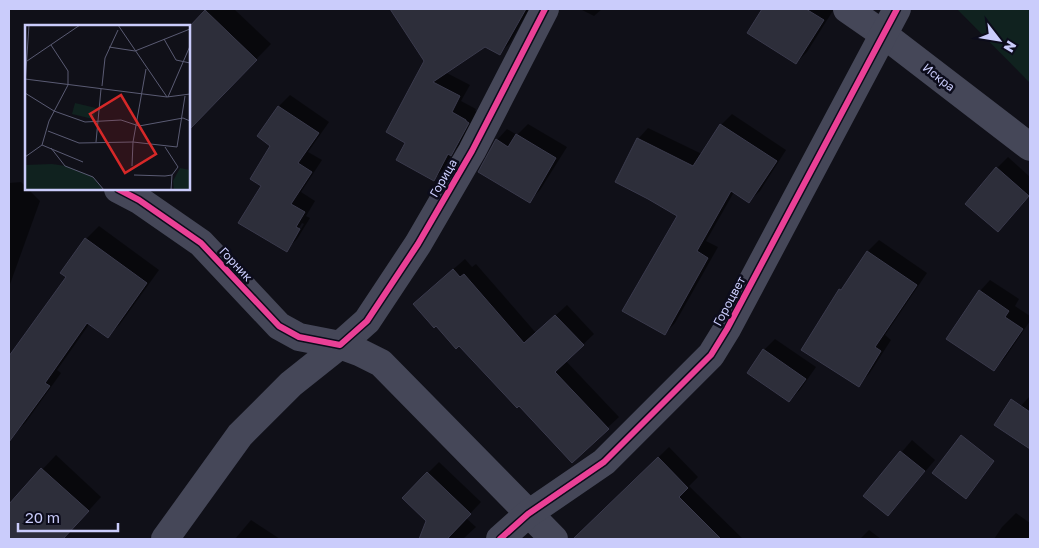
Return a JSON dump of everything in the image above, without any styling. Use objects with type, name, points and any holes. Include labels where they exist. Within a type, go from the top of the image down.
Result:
[{"type":"street","name":"Горица","points":[[340,345],[367,321],[418,244],[472,151],[545,9]]},
{"type":"street","name":"Искра","points":[[847,9],[883,34],[1030,147]]},
{"type":"street","name":"Гороцвет","points":[[500,539],[528,514],[604,462],[711,355],[727,329],[896,9]]},
{"type":"street","name":"Горник","points":[[120,190],[139,200],[201,243],[279,326],[299,337],[340,345],[381,363],[554,539]]},
{"type":"street","points":[[165,539],[240,435],[291,384],[340,345]]},
{"type":"green space","points":[[957,9],[1030,9],[1030,83]]},
{"type":"building","points":[[390,9],[526,9],[500,55],[485,47],[433,82],[460,96],[452,112],[469,123],[451,156],[448,154],[434,181],[396,160],[405,143],[386,132],[424,61]]},
{"type":"building","points":[[762,9],[806,9],[824,20],[796,64],[747,33]]},
{"type":"building","points":[[205,10],[257,60],[190,129],[190,26]]},
{"type":"building","points":[[278,106],[319,133],[298,163],[312,172],[291,204],[305,212],[296,227],[300,229],[287,252],[238,223],[261,186],[250,179],[270,146],[257,136]]},
{"type":"building","points":[[720,124],[777,161],[749,203],[731,191],[697,251],[708,258],[665,335],[622,311],[677,216],[615,182],[637,138],[693,166]]},
{"type":"building","points":[[516,134],[556,158],[530,203],[478,172],[496,139],[508,147]]},
{"type":"building","points":[[996,167],[1029,196],[998,232],[965,204]]},
{"type":"building","points":[[85,238],[147,283],[108,338],[87,323],[45,383],[50,386],[9,442],[9,356],[66,277],[60,273]]},
{"type":"building","points":[[867,251],[917,285],[875,347],[881,351],[859,387],[801,350],[839,289],[841,290]]},
{"type":"building","points":[[453,269],[460,277],[464,274],[524,343],[555,315],[584,345],[555,372],[609,429],[572,463],[459,346],[456,349],[413,304]]},
{"type":"building","points":[[979,290],[1009,311],[1005,317],[1023,329],[994,371],[946,339]]},
{"type":"building","points":[[763,349],[806,379],[789,402],[747,373]]},
{"type":"building","points":[[1011,399],[1030,412],[1030,449],[994,425]]},
{"type":"building","points":[[961,435],[994,461],[966,499],[932,473]]},
{"type":"building","points":[[900,451],[925,471],[888,516],[863,496]]},
{"type":"building","points":[[658,457],[688,488],[679,497],[721,539],[573,539]]},
{"type":"building","points":[[41,468],[89,511],[63,539],[9,539],[9,504]]},
{"type":"building","points":[[427,472],[471,514],[447,539],[419,539],[426,521],[402,498]]},
{"type":"cycle path","points":[[120,190],[139,200],[201,243],[279,326],[299,337],[340,345],[367,321],[418,244],[472,151],[545,9]]},
{"type":"cycle path","points":[[500,539],[528,514],[604,462],[711,355],[727,329],[897,9]]}]
